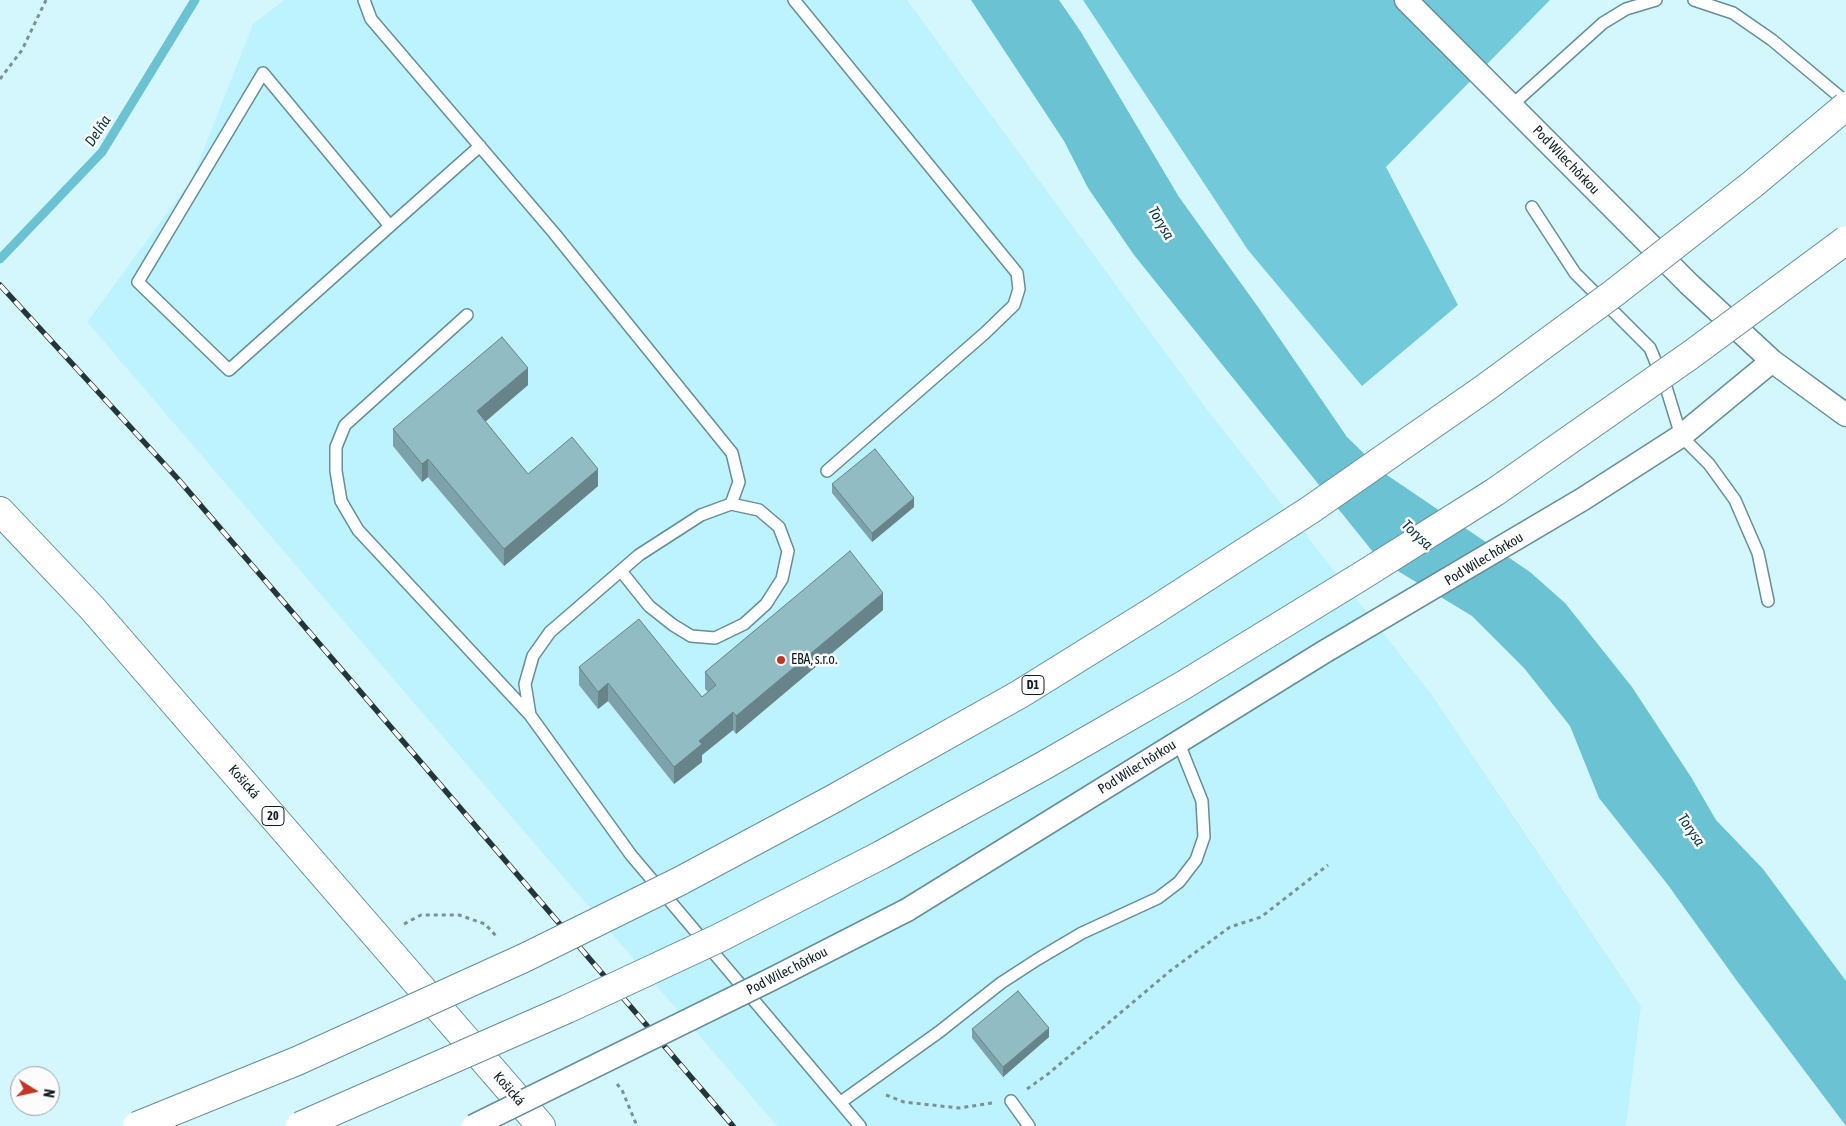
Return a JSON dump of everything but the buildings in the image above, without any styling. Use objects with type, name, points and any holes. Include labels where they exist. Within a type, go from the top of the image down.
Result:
[{"type":"main road","name":"D1","points":[[138,1126],[297,1061],[524,958],[697,872],[833,799],[1020,694],[1310,510],[1477,394],[1622,287],[1754,183],[1846,106]]},
{"type":"main road","points":[[300,1126],[567,1009],[719,938],[881,856],[1043,766],[1182,686],[1494,492],[1692,354],[1846,240]]},
{"type":"main road","name":"Košická","points":[[0,512],[99,615],[541,1126]]},
{"type":"street","name":"Pod Wilec hôrkou","points":[[1406,0],[1689,284],[1772,361],[1846,415]]},
{"type":"street","name":"Pod Wilec hôrkou","points":[[473,1126],[763,984],[906,910],[1324,652],[1583,499],[1681,436],[1772,361]]},
{"type":"lane","points":[[364,0],[371,19],[554,234],[732,453],[739,482],[731,504]]},
{"type":"lane","points":[[794,0],[1017,273],[1018,289],[1014,305],[985,334],[827,471]]},
{"type":"lane","points":[[1512,105],[1603,23],[1626,9],[1656,0]]},
{"type":"lane","points":[[1694,0],[1733,13],[1772,40],[1846,102]]},
{"type":"lane","points":[[390,226],[263,73],[138,282],[229,370],[480,146]]},
{"type":"lane","points":[[1532,207],[1575,273],[1650,348],[1666,387],[1681,436],[1709,464],[1735,500],[1758,553],[1768,600]]},
{"type":"lane","points":[[467,315],[345,425],[336,447],[336,471],[341,501],[358,530],[530,715],[631,855],[860,1126]]},
{"type":"lane","points":[[530,715],[525,684],[533,656],[550,632],[639,555],[700,515],[731,504],[759,510],[779,528],[788,551],[782,579],[766,604],[744,624],[715,638],[691,636],[673,625],[649,606],[621,571]]},
{"type":"lane","points":[[841,1102],[939,1032],[1001,983],[1082,933],[1158,898],[1179,882],[1196,860],[1204,837],[1202,801],[1178,741]]},
{"type":"lane","points":[[1011,1101],[1029,1126]]},
{"type":"path","points":[[0,79],[22,50],[46,0]]},
{"type":"path","points":[[864,1086],[904,1102],[959,1108],[1011,1101],[1048,1074],[1170,971],[1230,927],[1262,917],[1328,866]]},
{"type":"shaded area","points":[[284,0],[907,0],[1209,412],[1432,695],[1641,1006],[1626,1126],[777,1126],[87,322],[192,179],[253,24]]},
{"type":"shaded area","points":[[1083,0],[1550,0],[1386,167],[1458,305],[1362,386],[1248,250]]},
{"type":"water","name":"Torysa","points":[[971,0],[1059,0],[1081,32],[1179,197],[1258,307],[1347,437],[1384,473],[1530,572],[1565,603],[1632,687],[1691,777],[1716,820],[1763,869],[1846,981],[1846,1126],[1737,981],[1668,885],[1599,798],[1570,726],[1524,668],[1472,616],[1393,568],[1373,552],[1134,255],[1088,188],[1064,141]]},
{"type":"waterway","name":"Delňa","points":[[0,259],[102,152],[195,0]]},
{"type":"railway","points":[[0,285],[178,479],[733,1126]]},
{"type":"place","name":"EBA, s.r.o.","points":[[781,660]]}]
